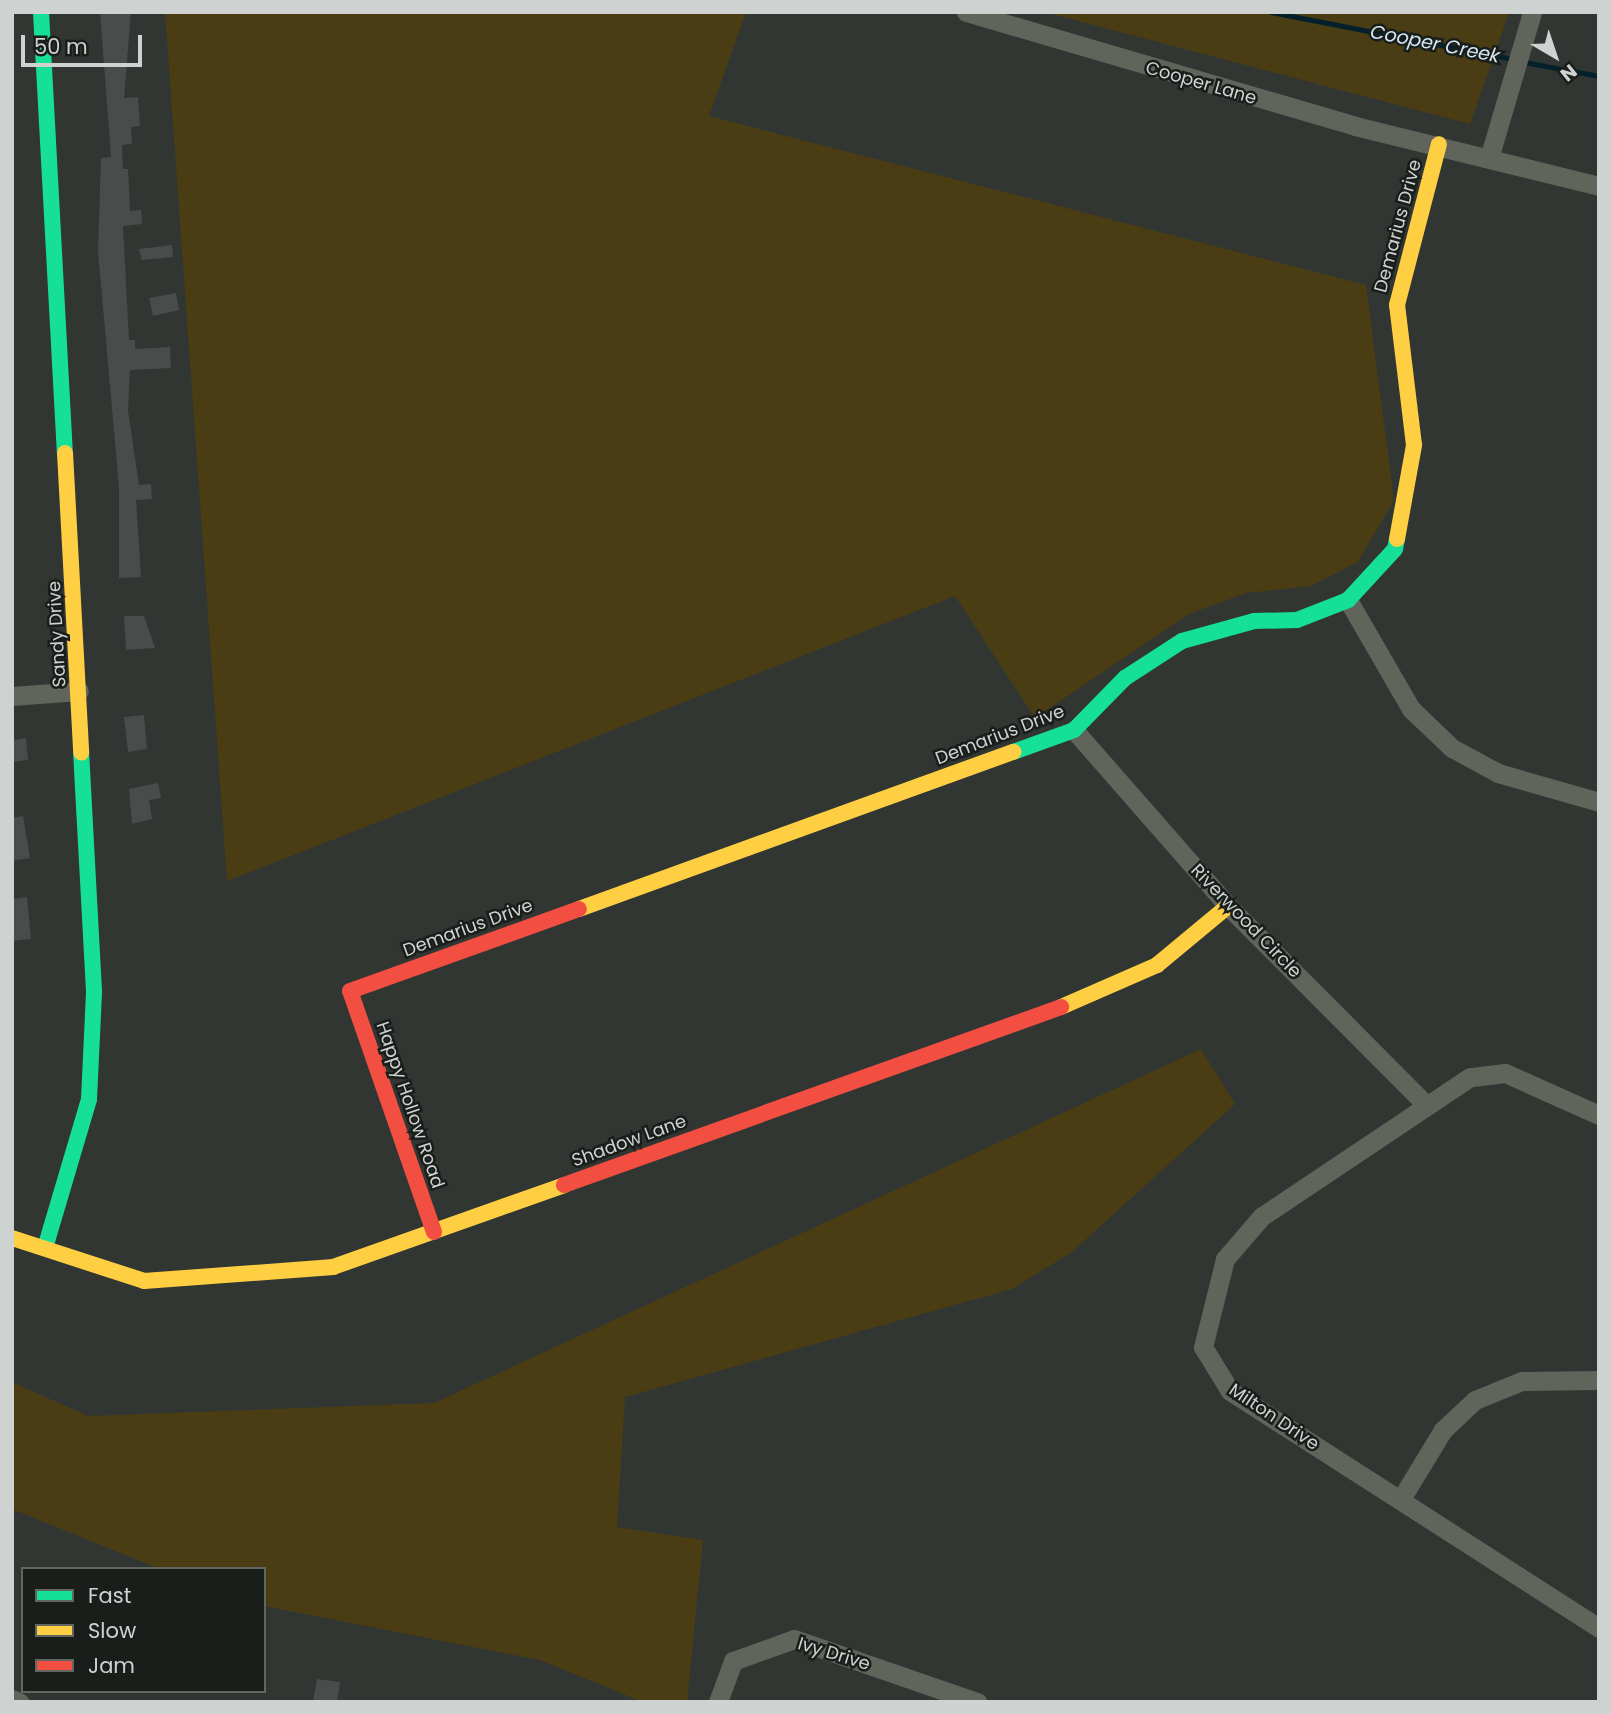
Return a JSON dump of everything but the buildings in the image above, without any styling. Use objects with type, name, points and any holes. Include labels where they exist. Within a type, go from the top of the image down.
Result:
[{"type":"street","name":"Sandy Drive","points":[[41,12],[94,991],[89,1099],[45,1248]]},
{"type":"street","name":"Cooper Lane","points":[[966,12],[1195,82],[1489,155]]},
{"type":"street","points":[[1532,12],[1489,155],[1599,187]]},
{"type":"street","name":"Demarius Drive","points":[[350,991],[1074,730],[1125,678],[1182,641],[1254,621],[1297,620],[1348,600],[1395,549],[1408,503],[1414,445],[1397,305],[1439,144]]},
{"type":"street","points":[[1348,600],[1411,709],[1452,748],[1498,773],[1599,802]]},
{"type":"street","points":[[12,696],[79,691]]},
{"type":"street","name":"Riverwood Circle","points":[[1074,730],[1228,906],[1425,1104]]},
{"type":"street","name":"Shadow Lane","points":[[12,1238],[144,1281],[248,1277],[334,1267],[1120,986],[1157,965],[1228,906]]},
{"type":"street","name":"Happy Hollow Road","points":[[350,991],[434,1232]]},
{"type":"street","name":"Milton Drive","points":[[1599,1115],[1505,1073],[1470,1077],[1425,1104],[1262,1216],[1225,1259],[1203,1347],[1230,1391],[1599,1628]]},
{"type":"street","points":[[1401,1499],[1443,1430],[1475,1400],[1522,1381],[1599,1380]]},
{"type":"street","name":"Ivy Drive","points":[[718,1702],[733,1661],[794,1639],[977,1702]]},
{"type":"street","points":[[12,1699],[19,1702]]},
{"type":"shaded area","points":[[165,12],[746,12],[709,116],[1366,285],[1394,500],[1358,562],[1311,586],[1246,593],[1189,614],[1035,718],[955,596],[227,881]]},
{"type":"shaded area","points":[[1044,12],[1506,12],[1509,13],[1470,124]]},
{"type":"shaded area","points":[[1201,1049],[1235,1104],[1072,1252],[1012,1289],[625,1397],[617,1527],[703,1540],[687,1702],[643,1702],[540,1660],[266,1606],[266,1567],[155,1567],[12,1509],[12,1382],[88,1416],[434,1403]]},
{"type":"waterway","name":"Cooper Creek","points":[[1271,12],[1512,59]]},
{"type":"waterway","name":"Cooper Creek","points":[[1524,62],[1599,76]]},
{"type":"traffic: fast","points":[[41,12],[65,453]]},
{"type":"traffic: fast","points":[[1013,752],[1074,730],[1125,678],[1182,641],[1254,621],[1297,620],[1348,600],[1395,549],[1397,539]]},
{"type":"traffic: fast","points":[[45,1248],[89,1099],[94,991],[81,753]]},
{"type":"traffic: slow","points":[[1397,539],[1414,445],[1397,305],[1439,144]]},
{"type":"traffic: slow","points":[[65,453],[81,753]]},
{"type":"traffic: slow","points":[[579,909],[1013,752]]},
{"type":"traffic: slow","points":[[1061,1007],[1157,965],[1228,906]]},
{"type":"traffic: slow","points":[[12,1238],[144,1281],[333,1267],[564,1185]]},
{"type":"traffic: jam","points":[[434,1232],[350,991],[579,909]]},
{"type":"traffic: jam","points":[[564,1185],[1061,1007]]}]
